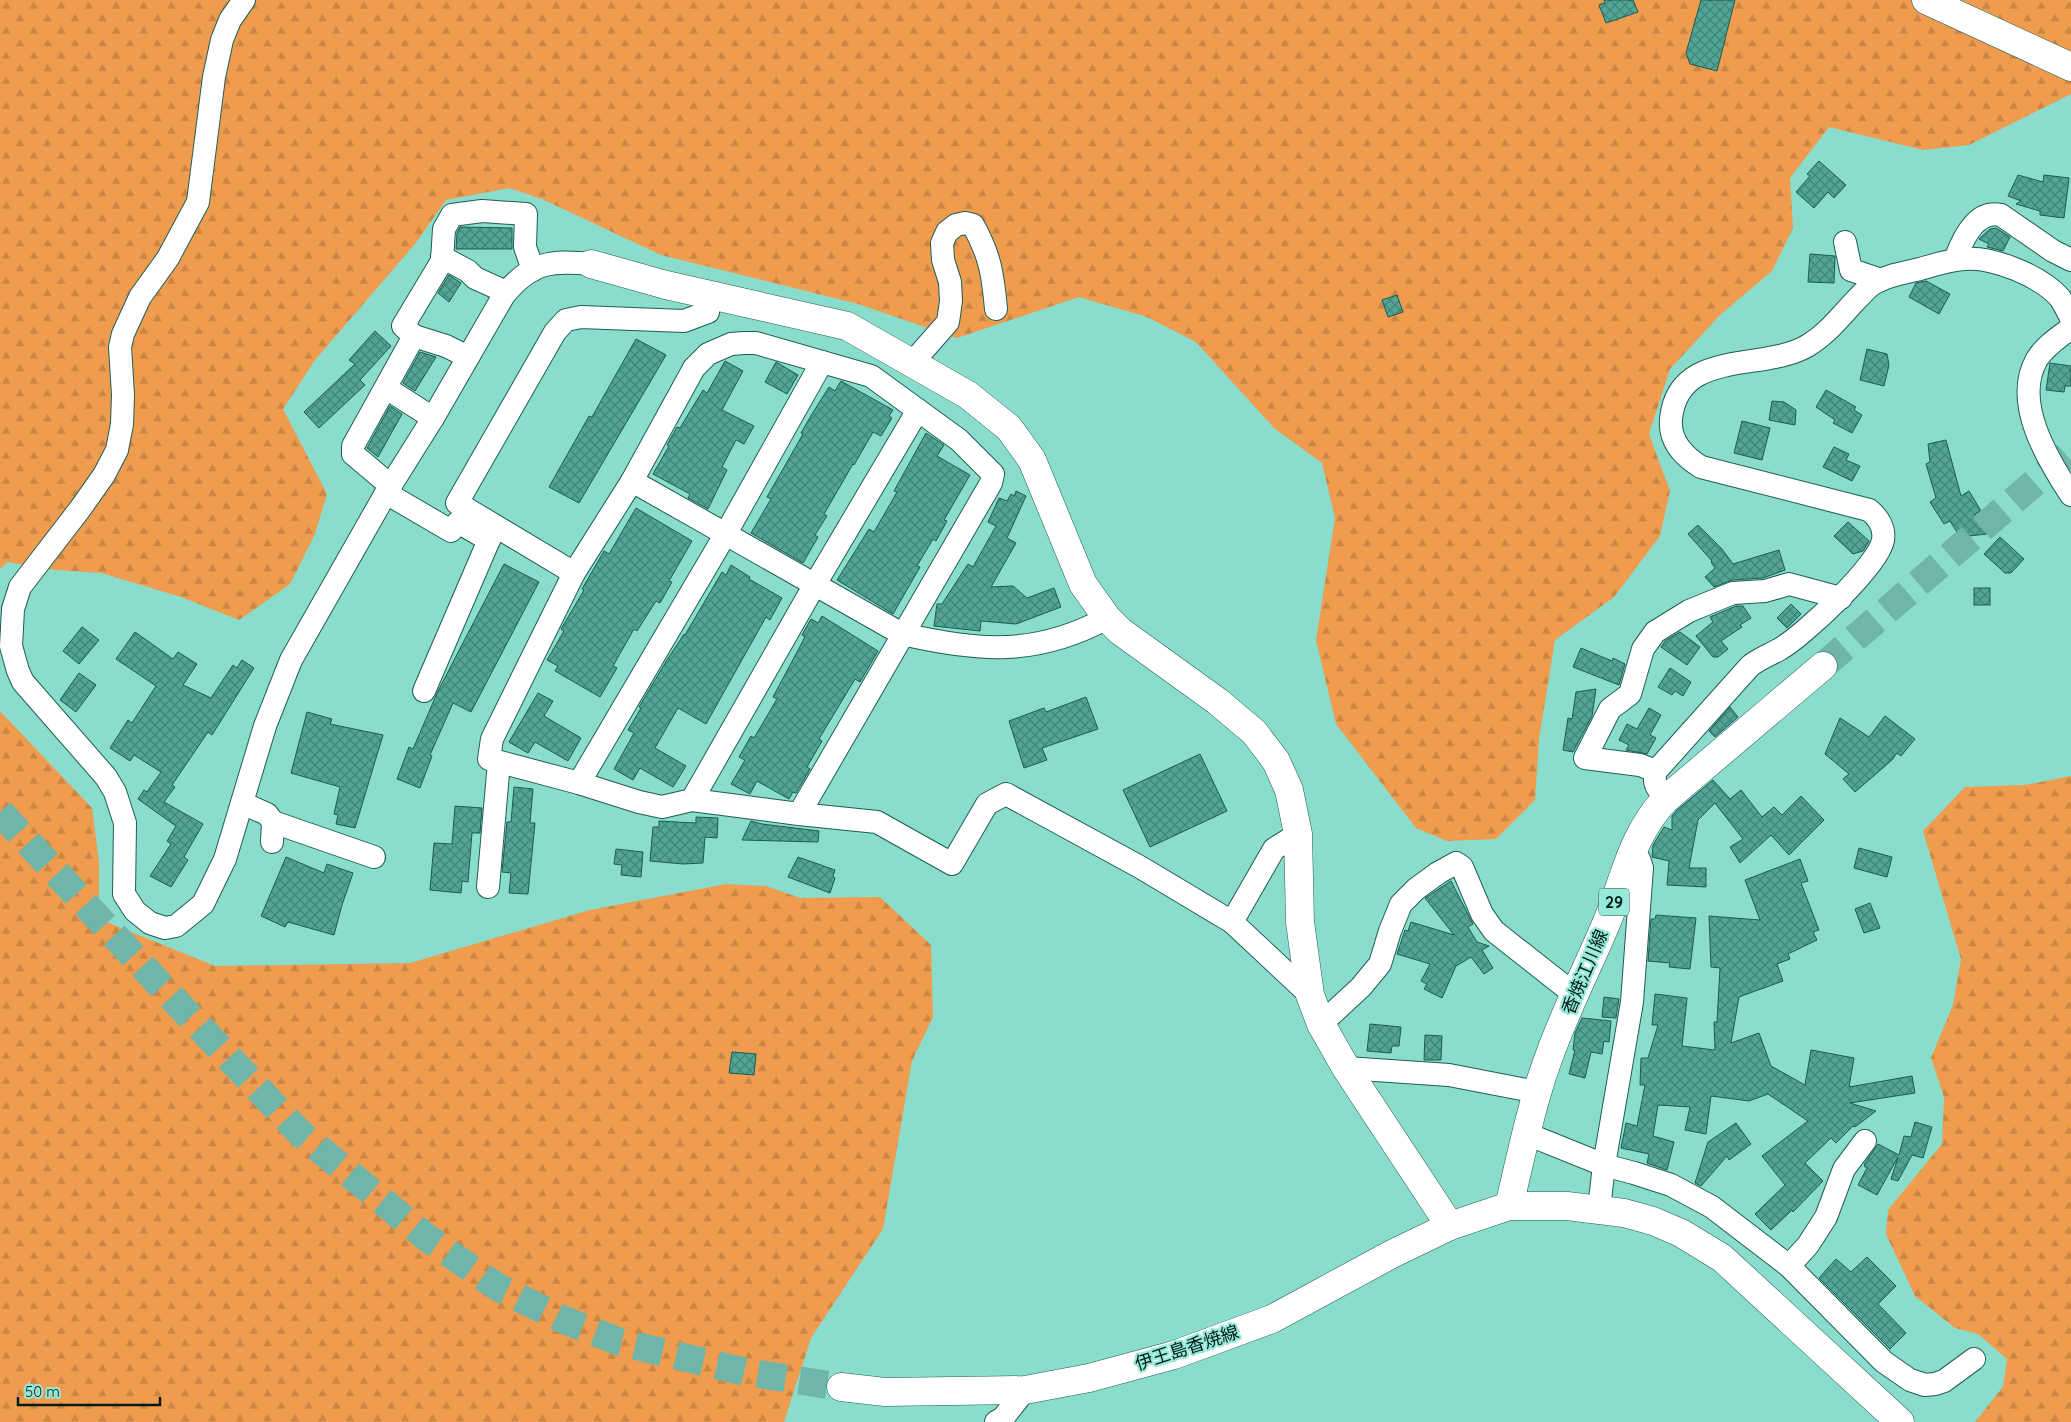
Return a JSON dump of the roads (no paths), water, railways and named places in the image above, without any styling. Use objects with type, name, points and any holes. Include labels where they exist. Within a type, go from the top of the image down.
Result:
[{"type":"street","points":[[244,0],[230,20],[222,40],[214,78],[198,202],[168,258],[140,297],[123,334],[120,347],[123,395],[122,424],[117,450],[104,475],[80,509],[20,587],[13,609],[10,637],[13,658],[24,682],[106,777],[115,792],[125,823],[124,894],[135,912],[150,923],[165,928],[176,926],[203,904],[225,859],[265,726],[291,660],[506,292],[515,282],[544,265],[563,261],[592,264],[710,295],[847,326],[968,395],[1008,428],[1032,460],[1083,584],[1107,618],[1120,631],[1217,701],[1254,732],[1276,760],[1289,790],[1298,834],[1300,922],[1310,995],[1321,1024],[1346,1068],[1450,1226]]},
{"type":"street","points":[[1926,0],[2071,67]]},
{"type":"street","points":[[468,357],[446,346],[414,336],[403,326],[442,257],[444,229],[452,215],[482,211],[526,214],[525,247],[533,270]]},
{"type":"street","points":[[1955,260],[1960,246],[1979,219],[1989,214],[2001,215],[2053,251],[2071,260]]},
{"type":"street","points":[[912,363],[948,322],[951,301],[950,282],[943,260],[942,243],[947,232],[956,225],[973,224],[985,245],[994,282],[996,309]]},
{"type":"street","points":[[1845,242],[1851,270],[1881,280]]},
{"type":"street","points":[[442,257],[468,271],[475,278],[506,292]]},
{"type":"street","points":[[1666,799],[1655,786],[1654,778],[1656,771],[1750,666],[1765,655],[1780,649],[1841,598],[1862,574],[1883,542],[1884,534],[1877,516],[1869,510],[1701,467],[1687,458],[1677,446],[1671,427],[1673,407],[1682,389],[1691,379],[1717,366],[1754,362],[1786,355],[1806,347],[1824,334],[1871,284],[1955,260],[1982,259],[2012,268],[2034,278],[2060,298],[2071,318]]},
{"type":"street","points":[[492,533],[457,503],[555,332],[566,320],[581,317],[684,321],[708,312],[710,295]]},
{"type":"street","points":[[2071,328],[2042,352],[2036,360],[2030,374],[2030,390],[2034,426],[2050,463],[2071,495]]},
{"type":"street","points":[[414,336],[353,446],[353,454],[389,490],[451,531],[458,522],[492,533],[574,572]]},
{"type":"street","points":[[799,814],[991,483],[993,474],[959,440],[871,376],[744,342],[731,344],[708,354],[694,368],[632,482],[574,572],[492,739],[489,760],[662,807],[692,800],[799,814],[876,822],[952,864],[987,804],[1006,794],[1140,867],[1232,922],[1310,995]]},
{"type":"street","points":[[579,783],[725,535],[822,362]]},
{"type":"street","points":[[386,388],[433,418]]},
{"type":"street","points":[[692,800],[814,586],[918,410]]},
{"type":"street","points":[[632,482],[902,634],[942,643],[983,648],[1025,647],[1075,634],[1107,618]]},
{"type":"street","points":[[424,691],[492,533]]},
{"type":"street","points":[[1656,771],[1640,766],[1586,758],[1610,709],[1630,694],[1643,650],[1655,632],[1689,611],[1733,593],[1765,591],[1789,584],[1841,598]]},
{"type":"street","name":"香焼江川線","points":[[1509,1206],[1537,1092],[1574,994],[1606,923],[1633,850],[1646,823],[1666,799],[1822,666]]},
{"type":"street","points":[[488,887],[499,762]]},
{"type":"street","points":[[242,803],[267,814],[273,832],[374,857]]},
{"type":"street","points":[[1232,922],[1274,849],[1298,834]]},
{"type":"street","points":[[1599,1209],[1604,1166],[1632,1002],[1642,868],[1633,850]]},
{"type":"street","points":[[1321,1024],[1361,987],[1380,964],[1401,904],[1416,889],[1456,863],[1462,867],[1482,914],[1494,932],[1574,994]]},
{"type":"street","points":[[1346,1068],[1449,1075],[1537,1092]]},
{"type":"street","points":[[1527,1134],[1604,1166],[1634,1173],[1671,1186],[1712,1207],[1788,1266],[1884,1362],[1910,1380],[1925,1385],[1935,1384],[1944,1381],[1974,1359]]},
{"type":"street","points":[[1788,1266],[1808,1245],[1826,1217],[1844,1169],[1865,1141]]},
{"type":"street","name":"伊王島香焼線","points":[[841,1387],[885,1392],[1025,1390],[1089,1378],[1174,1355],[1272,1320],[1392,1254],[1450,1226],[1509,1206],[1567,1206],[1599,1209],[1653,1221],[1681,1233],[1722,1258],[1900,1422]]},
{"type":"street","points":[[996,1422],[1003,1418],[1025,1390]]},
{"type":"tunnel","points":[[1823,666],[2071,451]]},
{"type":"tunnel","points":[[0,812],[300,1133],[426,1237],[499,1288],[564,1320],[620,1342],[746,1372],[841,1387]]}]
